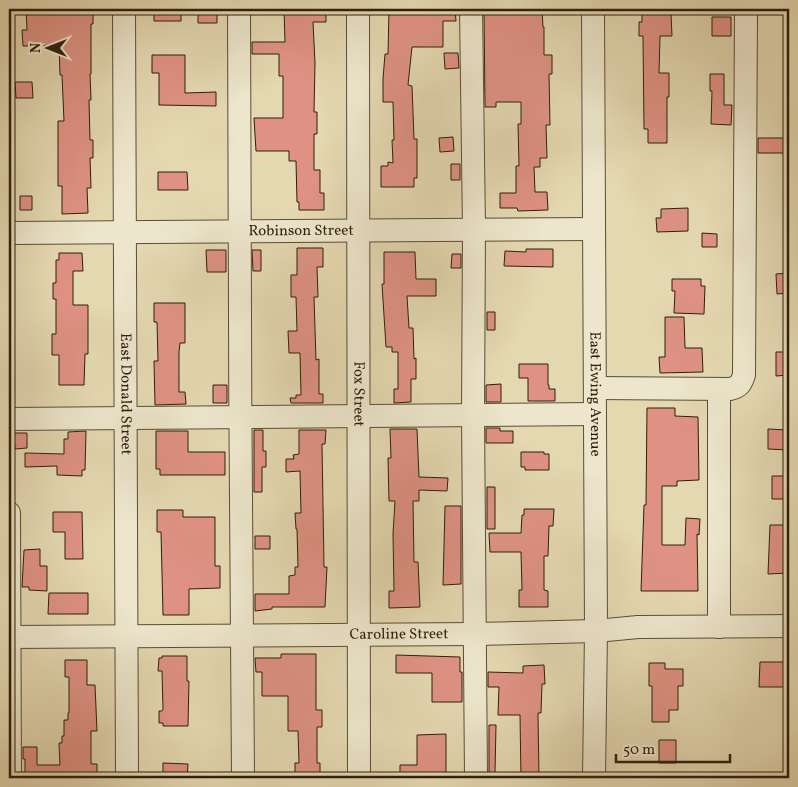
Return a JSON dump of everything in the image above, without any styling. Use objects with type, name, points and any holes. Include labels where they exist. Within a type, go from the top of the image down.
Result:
[{"type":"street","name":"East Donald Street","points":[[124,9],[127,778]]},
{"type":"street","points":[[239,9],[238,232],[242,417],[244,778]]},
{"type":"street","name":"Fox Street","points":[[358,9],[359,778]]},
{"type":"street","points":[[471,9],[474,229],[473,415],[476,778]]},
{"type":"street","name":"East Ewing Avenue","points":[[593,9],[596,630],[594,778]]},
{"type":"street","points":[[595,388],[730,389],[738,387],[742,383],[744,375],[746,9]]},
{"type":"street","name":"Robinson Street","points":[[9,233],[594,229]]},
{"type":"street","points":[[720,389],[720,627]]},
{"type":"street","points":[[9,419],[595,414]]},
{"type":"street","points":[[9,514],[10,778]]},
{"type":"street","name":"Caroline Street","points":[[9,637],[475,634],[638,628],[789,626]]},
{"type":"building","points":[[26,9],[93,9],[93,24],[91,24],[91,100],[89,100],[90,140],[93,140],[93,158],[90,158],[91,188],[87,188],[88,213],[62,214],[62,186],[58,186],[58,121],[64,121],[59,45],[23,46],[22,30],[27,30]]},
{"type":"building","points":[[154,9],[181,9],[181,21],[154,21]]},
{"type":"building","points":[[284,9],[326,9],[326,22],[313,22],[315,63],[314,112],[317,112],[317,134],[314,134],[314,170],[320,170],[320,193],[324,193],[324,210],[299,210],[299,202],[297,202],[296,161],[289,161],[289,151],[256,151],[254,118],[283,118],[283,76],[279,76],[279,54],[252,54],[252,42],[285,42]]},
{"type":"building","points":[[389,9],[455,9],[456,21],[443,21],[443,47],[412,47],[408,85],[412,86],[414,139],[417,139],[417,178],[414,178],[414,187],[381,187],[381,166],[388,166],[388,162],[393,163],[393,102],[383,102],[385,54],[388,54]]},
{"type":"building","points":[[513,9],[542,9],[544,55],[552,55],[552,74],[549,74],[550,125],[546,125],[547,158],[540,158],[540,167],[534,167],[535,192],[547,192],[548,210],[518,211],[517,208],[500,208],[500,193],[516,193],[516,166],[519,166],[518,124],[521,124],[521,102],[496,102],[496,107],[485,107],[484,11],[513,11]]},
{"type":"building","points":[[198,11],[217,11],[217,23],[198,23]]},
{"type":"building","points":[[661,12],[661,14],[671,14],[672,36],[660,36],[659,73],[669,73],[667,143],[648,143],[648,129],[644,129],[643,36],[639,36],[639,22],[642,22],[642,13]]},
{"type":"building","points":[[712,17],[731,17],[731,36],[712,36]]},
{"type":"building","points":[[444,53],[458,53],[459,68],[445,69]]},
{"type":"building","points":[[152,55],[185,55],[185,93],[216,92],[216,106],[159,105],[159,73],[152,73]]},
{"type":"building","points":[[710,74],[724,74],[724,105],[732,105],[731,125],[711,124],[712,91],[710,91]]},
{"type":"building","points":[[15,82],[32,82],[33,98],[16,98]]},
{"type":"building","points":[[453,137],[454,151],[440,152],[439,138]]},
{"type":"building","points":[[758,138],[789,138],[789,153],[758,153]]},
{"type":"building","points":[[451,164],[460,164],[460,180],[451,180]]},
{"type":"building","points":[[158,172],[187,172],[188,190],[158,190]]},
{"type":"building","points":[[20,196],[32,196],[32,210],[20,210]]},
{"type":"building","points":[[688,208],[688,231],[657,232],[656,218],[661,218],[661,209]]},
{"type":"building","points":[[702,233],[717,234],[717,247],[702,247]]},
{"type":"building","points":[[297,248],[323,248],[323,267],[317,267],[318,297],[314,297],[316,360],[319,359],[319,394],[323,394],[323,403],[291,403],[290,398],[296,398],[296,395],[301,395],[300,353],[289,353],[288,331],[297,331],[296,297],[291,297],[291,275],[297,275]]},
{"type":"building","points":[[526,249],[553,249],[553,267],[504,266],[505,251],[526,252]]},
{"type":"building","points":[[206,250],[226,250],[226,272],[207,272]]},
{"type":"building","points":[[252,250],[261,250],[261,271],[253,271]]},
{"type":"building","points":[[384,252],[415,252],[416,279],[436,279],[436,296],[407,296],[409,328],[413,328],[414,359],[416,358],[416,379],[411,379],[411,402],[394,403],[394,389],[398,389],[398,352],[392,352],[392,347],[386,347],[382,284],[384,284]]},
{"type":"building","points":[[59,253],[82,253],[83,271],[73,271],[73,305],[88,305],[88,354],[85,354],[84,385],[59,385],[59,355],[52,355],[52,334],[56,334],[56,299],[53,299],[53,283],[56,283],[56,260],[59,260]]},
{"type":"building","points":[[452,254],[461,254],[461,268],[451,268]]},
{"type":"building","points":[[789,273],[789,293],[777,294],[776,274]]},
{"type":"building","points":[[672,279],[701,279],[701,286],[705,286],[704,314],[674,313],[675,291],[672,291]]},
{"type":"building","points":[[154,303],[185,303],[185,343],[180,343],[179,352],[179,392],[185,392],[186,404],[155,405],[154,361],[158,361],[157,322],[154,322]]},
{"type":"building","points":[[487,312],[495,312],[495,330],[487,330]]},
{"type":"building","points":[[665,317],[684,317],[685,348],[702,348],[703,372],[660,373],[659,357],[665,357]]},
{"type":"building","points":[[776,352],[789,352],[789,375],[776,376]]},
{"type":"building","points":[[519,364],[548,364],[548,385],[549,389],[555,389],[555,401],[528,401],[528,378],[519,378]]},
{"type":"building","points":[[501,384],[501,402],[486,402],[486,385]]},
{"type":"building","points":[[213,385],[227,385],[227,403],[213,403]]},
{"type":"building","points":[[647,408],[675,408],[675,416],[698,417],[699,480],[677,481],[677,486],[662,486],[662,545],[685,545],[686,518],[700,519],[699,535],[697,534],[698,591],[641,591],[644,505],[646,505]]},
{"type":"building","points":[[486,428],[500,428],[500,431],[513,431],[513,443],[486,443]]},
{"type":"building","points":[[390,429],[417,429],[419,477],[448,478],[447,491],[419,490],[419,501],[413,501],[414,562],[418,562],[420,607],[389,608],[389,591],[394,591],[393,534],[395,501],[389,501],[388,458],[391,458]]},
{"type":"building","points":[[768,429],[789,430],[789,450],[768,449]]},
{"type":"building","points":[[254,430],[263,430],[263,451],[266,451],[266,467],[262,467],[262,492],[254,492]]},
{"type":"building","points":[[299,430],[326,430],[325,444],[322,444],[324,567],[327,567],[325,607],[272,607],[272,609],[255,611],[255,594],[289,594],[289,576],[295,575],[295,567],[298,567],[295,513],[301,513],[300,471],[286,472],[286,459],[294,459],[293,455],[299,454]]},
{"type":"building","points":[[86,431],[85,470],[82,470],[82,476],[57,475],[57,466],[25,467],[25,453],[64,454],[64,439],[68,439],[68,432]]},
{"type":"building","points":[[156,431],[188,431],[188,452],[225,452],[225,475],[160,475],[160,469],[156,469]]},
{"type":"building","points":[[14,433],[27,433],[27,448],[15,449]]},
{"type":"building","points":[[521,452],[544,452],[544,454],[549,454],[549,470],[525,470],[525,467],[521,467]]},
{"type":"building","points":[[772,476],[789,476],[789,499],[772,499]]},
{"type":"building","points":[[487,487],[495,487],[495,529],[487,529]]},
{"type":"building","points":[[445,506],[461,506],[461,584],[443,585]]},
{"type":"building","points":[[524,509],[554,509],[553,526],[549,526],[548,556],[544,556],[544,590],[548,591],[548,607],[519,607],[519,590],[522,590],[521,552],[490,552],[489,533],[521,533]]},
{"type":"building","points":[[157,510],[183,510],[183,517],[215,517],[215,566],[220,566],[220,588],[189,589],[189,615],[163,615],[161,532],[157,532]]},
{"type":"building","points":[[53,512],[82,512],[83,559],[65,559],[65,532],[53,532]]},
{"type":"building","points":[[770,525],[789,525],[789,573],[768,574]]},
{"type":"building","points":[[255,536],[270,536],[270,549],[255,549]]},
{"type":"building","points":[[40,549],[40,566],[47,566],[47,591],[29,590],[29,587],[22,587],[24,550]]},
{"type":"building","points":[[49,593],[88,593],[88,614],[48,614]]},
{"type":"building","points":[[281,654],[316,654],[316,710],[322,710],[322,727],[317,727],[317,763],[320,763],[320,778],[295,778],[295,763],[299,763],[298,731],[288,731],[288,696],[262,696],[262,672],[256,672],[255,658],[281,658]]},
{"type":"building","points":[[396,655],[460,657],[462,702],[432,702],[432,673],[396,673]]},
{"type":"building","points":[[162,656],[187,656],[187,681],[189,681],[188,726],[163,726],[163,723],[159,723],[159,711],[163,709],[162,671],[158,671],[159,658],[162,658]]},
{"type":"building","points":[[65,660],[87,660],[87,685],[95,685],[97,731],[91,731],[91,764],[97,764],[97,778],[25,778],[23,747],[37,747],[37,765],[60,765],[59,743],[62,743],[64,720],[68,720],[69,713],[69,677],[65,677]]},
{"type":"building","points":[[760,662],[789,662],[789,687],[759,687]]},
{"type":"building","points":[[649,663],[665,663],[665,669],[683,669],[683,686],[678,686],[678,710],[669,710],[669,722],[652,722],[652,686],[649,686]]},
{"type":"building","points":[[544,665],[545,684],[542,684],[541,713],[538,713],[539,778],[521,778],[520,715],[498,715],[499,687],[488,687],[488,672],[523,673],[523,666]]},
{"type":"building","points":[[489,725],[496,725],[495,773],[489,773]]},
{"type":"building","points":[[446,734],[446,778],[400,778],[400,765],[417,765],[417,735]]},
{"type":"building","points":[[659,740],[676,740],[676,763],[659,763]]},
{"type":"building","points":[[163,763],[188,764],[187,778],[163,778]]}]
